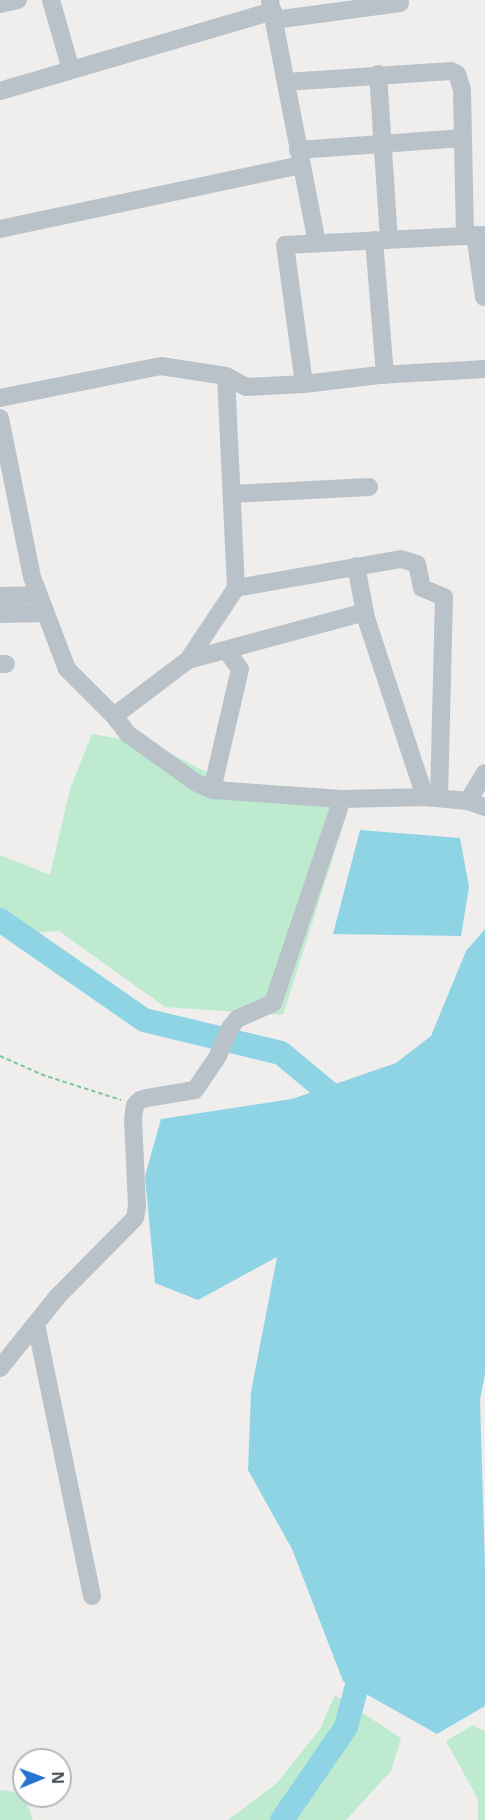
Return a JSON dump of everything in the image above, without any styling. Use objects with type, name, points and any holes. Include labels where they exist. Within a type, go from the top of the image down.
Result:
[{"type":"street","points":[[0,4],[18,0]]},
{"type":"street","points":[[51,0],[71,70]]},
{"type":"street","points":[[0,91],[272,10],[400,3]]},
{"type":"street","points":[[272,10],[317,243]]},
{"type":"street","points":[[286,82],[378,74],[451,71],[457,74],[462,90],[463,138],[484,297]]},
{"type":"street","points":[[378,74],[383,143],[381,240],[385,375]]},
{"type":"street","points":[[0,229],[299,158],[383,143],[463,138]]},
{"type":"street","points":[[304,384],[285,245],[475,235]]},
{"type":"street","points":[[0,398],[161,366],[226,376],[246,387],[485,369]]},
{"type":"street","points":[[114,716],[188,660],[236,588],[226,376]]},
{"type":"street","points":[[0,418],[32,577],[67,669],[114,716],[128,734],[195,782],[212,790],[342,799],[432,797],[476,804],[485,773]]},
{"type":"street","points":[[232,494],[369,487]]},
{"type":"street","points":[[236,588],[401,559],[417,564],[422,588],[444,597],[432,797]]},
{"type":"street","points":[[356,566],[365,612],[432,797]]},
{"type":"street","points":[[0,596],[39,594]]},
{"type":"street","points":[[188,660],[365,612]]},
{"type":"street","points":[[0,614],[46,613]]},
{"type":"street","points":[[212,790],[240,669],[226,650]]},
{"type":"street","points":[[0,1368],[58,1296],[135,1218],[137,1206],[133,1119],[135,1105],[147,1098],[195,1090],[218,1056],[230,1028],[237,1019],[268,1007],[275,998],[342,799]]},
{"type":"street","points":[[36,1324],[92,1596]]},
{"type":"path","points":[[0,1056],[43,1075],[135,1105]]},
{"type":"green space","points":[[92,734],[152,744],[226,782],[350,791],[346,816],[283,1015],[165,1007],[59,931],[0,935],[0,855],[50,875],[70,789]]},
{"type":"green space","points":[[335,1695],[401,1738],[391,1771],[346,1820],[228,1820],[277,1783],[320,1729]]},
{"type":"green space","points":[[473,1725],[485,1731],[485,1820],[478,1820],[478,1799],[446,1741]]},
{"type":"green space","points":[[0,1790],[12,1792],[12,1808],[29,1808],[33,1820],[0,1820]]},
{"type":"water","points":[[360,830],[460,838],[469,887],[461,936],[333,934]]},
{"type":"water","points":[[485,929],[485,1373],[480,1400],[485,1568],[485,1706],[437,1734],[343,1681],[292,1549],[248,1470],[251,1392],[277,1257],[198,1300],[155,1283],[145,1176],[161,1119],[292,1099],[396,1063],[431,1036],[466,951]]},
{"type":"waterway","points":[[0,920],[144,1020],[281,1053],[340,1102],[338,1111]]},
{"type":"waterway","points":[[282,1820],[346,1727],[364,1659]]}]
